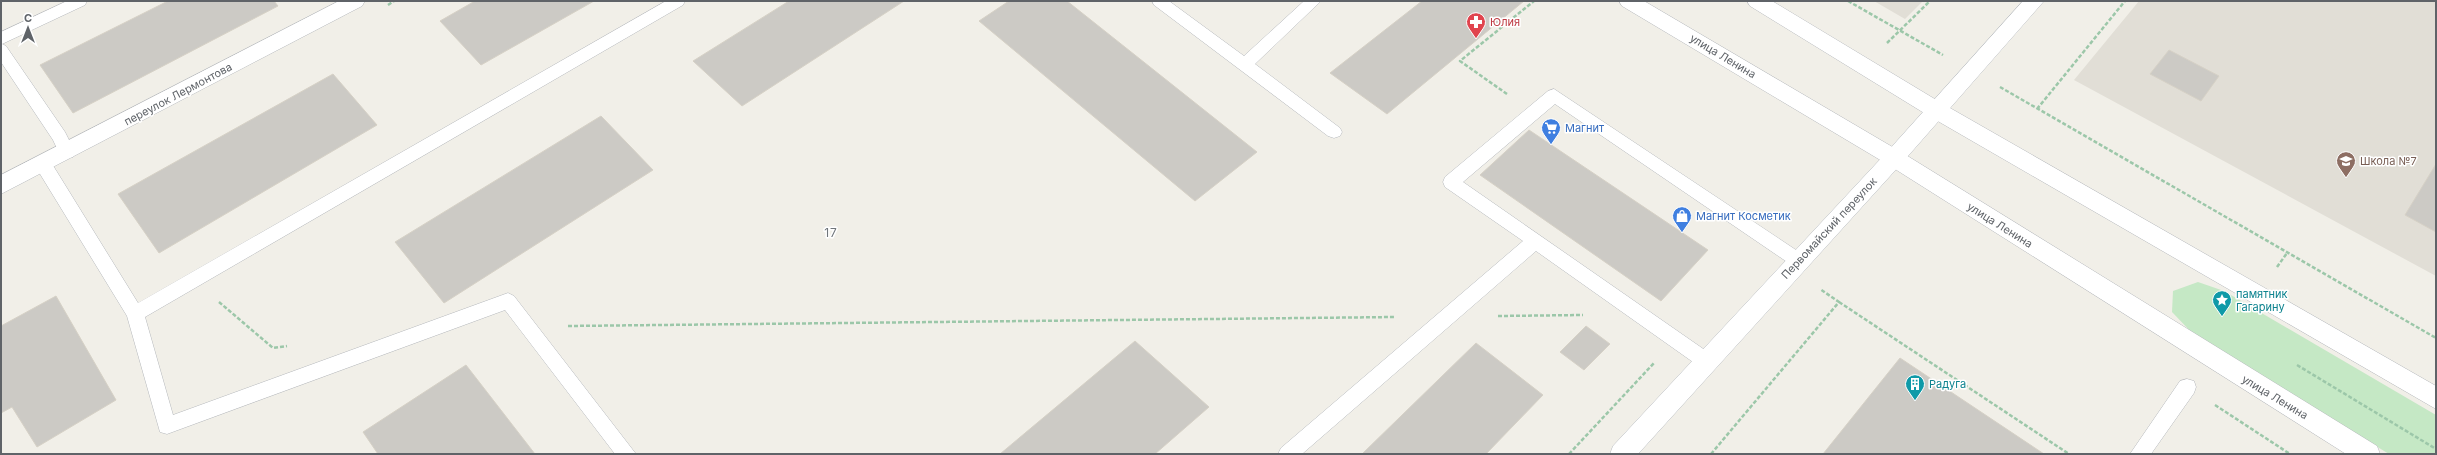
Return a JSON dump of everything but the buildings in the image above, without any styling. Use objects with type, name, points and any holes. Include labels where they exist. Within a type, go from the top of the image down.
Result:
[{"type":"street","name":"переулок Лермонтова","points":[[1,185],[67,152],[354,1]]},
{"type":"street","name":"улица Ленина","points":[[1629,1],[1648,7],[1894,158],[2202,352],[2368,454]]},
{"type":"street","points":[[1756,1],[1936,110],[2436,398]]},
{"type":"street","name":"Первомайский переулок","points":[[1622,454],[1894,158],[2034,1]]},
{"type":"lane","points":[[1,39],[80,1]]},
{"type":"lane","points":[[135,314],[678,1]]},
{"type":"lane","points":[[1159,1],[1334,132]]},
{"type":"lane","points":[[1244,65],[1314,1]]},
{"type":"lane","points":[[1,50],[59,136],[67,152]]},
{"type":"lane","points":[[1706,361],[1451,182],[1554,95],[1795,265]]},
{"type":"lane","points":[[43,164],[135,314],[167,426],[508,301],[626,454]]},
{"type":"lane","points":[[1288,454],[1535,241]]},
{"type":"lane","points":[[2140,454],[2187,387]]},
{"type":"path","points":[[1865,67],[1930,1]]},
{"type":"path","points":[[2125,1],[2037,108],[2436,338]]},
{"type":"path","points":[[1795,265],[1839,302],[2069,454]]},
{"type":"path","points":[[193,280],[273,348],[288,346]]},
{"type":"path","points":[[1711,454],[1839,302]]},
{"type":"path","points":[[527,326],[1586,315]]},
{"type":"path","points":[[2295,364],[2436,449]]},
{"type":"shaded area","points":[[1874,1],[1923,1],[1905,19]]},
{"type":"shaded area","name":"Школа №7","points":[[2139,1],[2436,1],[2436,276],[2074,80]]},
{"type":"green space","points":[[2198,282],[2224,291],[2436,415],[2436,454],[2389,454],[2194,335],[2172,312],[2173,291]]},
{"type":"place","name":"Юлия","points":[[1476,39]]},
{"type":"place","name":"Магнит","points":[[1551,145]]},
{"type":"place","name":"Школа №7","points":[[2346,178]]},
{"type":"place","name":"Магнит Косметик","points":[[1682,233]]},
{"type":"place","name":"памятник Гагарину","points":[[2222,317]]},
{"type":"place","name":"Радуга","points":[[1915,401]]},
{"type":"district","name":"17","points":[[831,232]]}]
